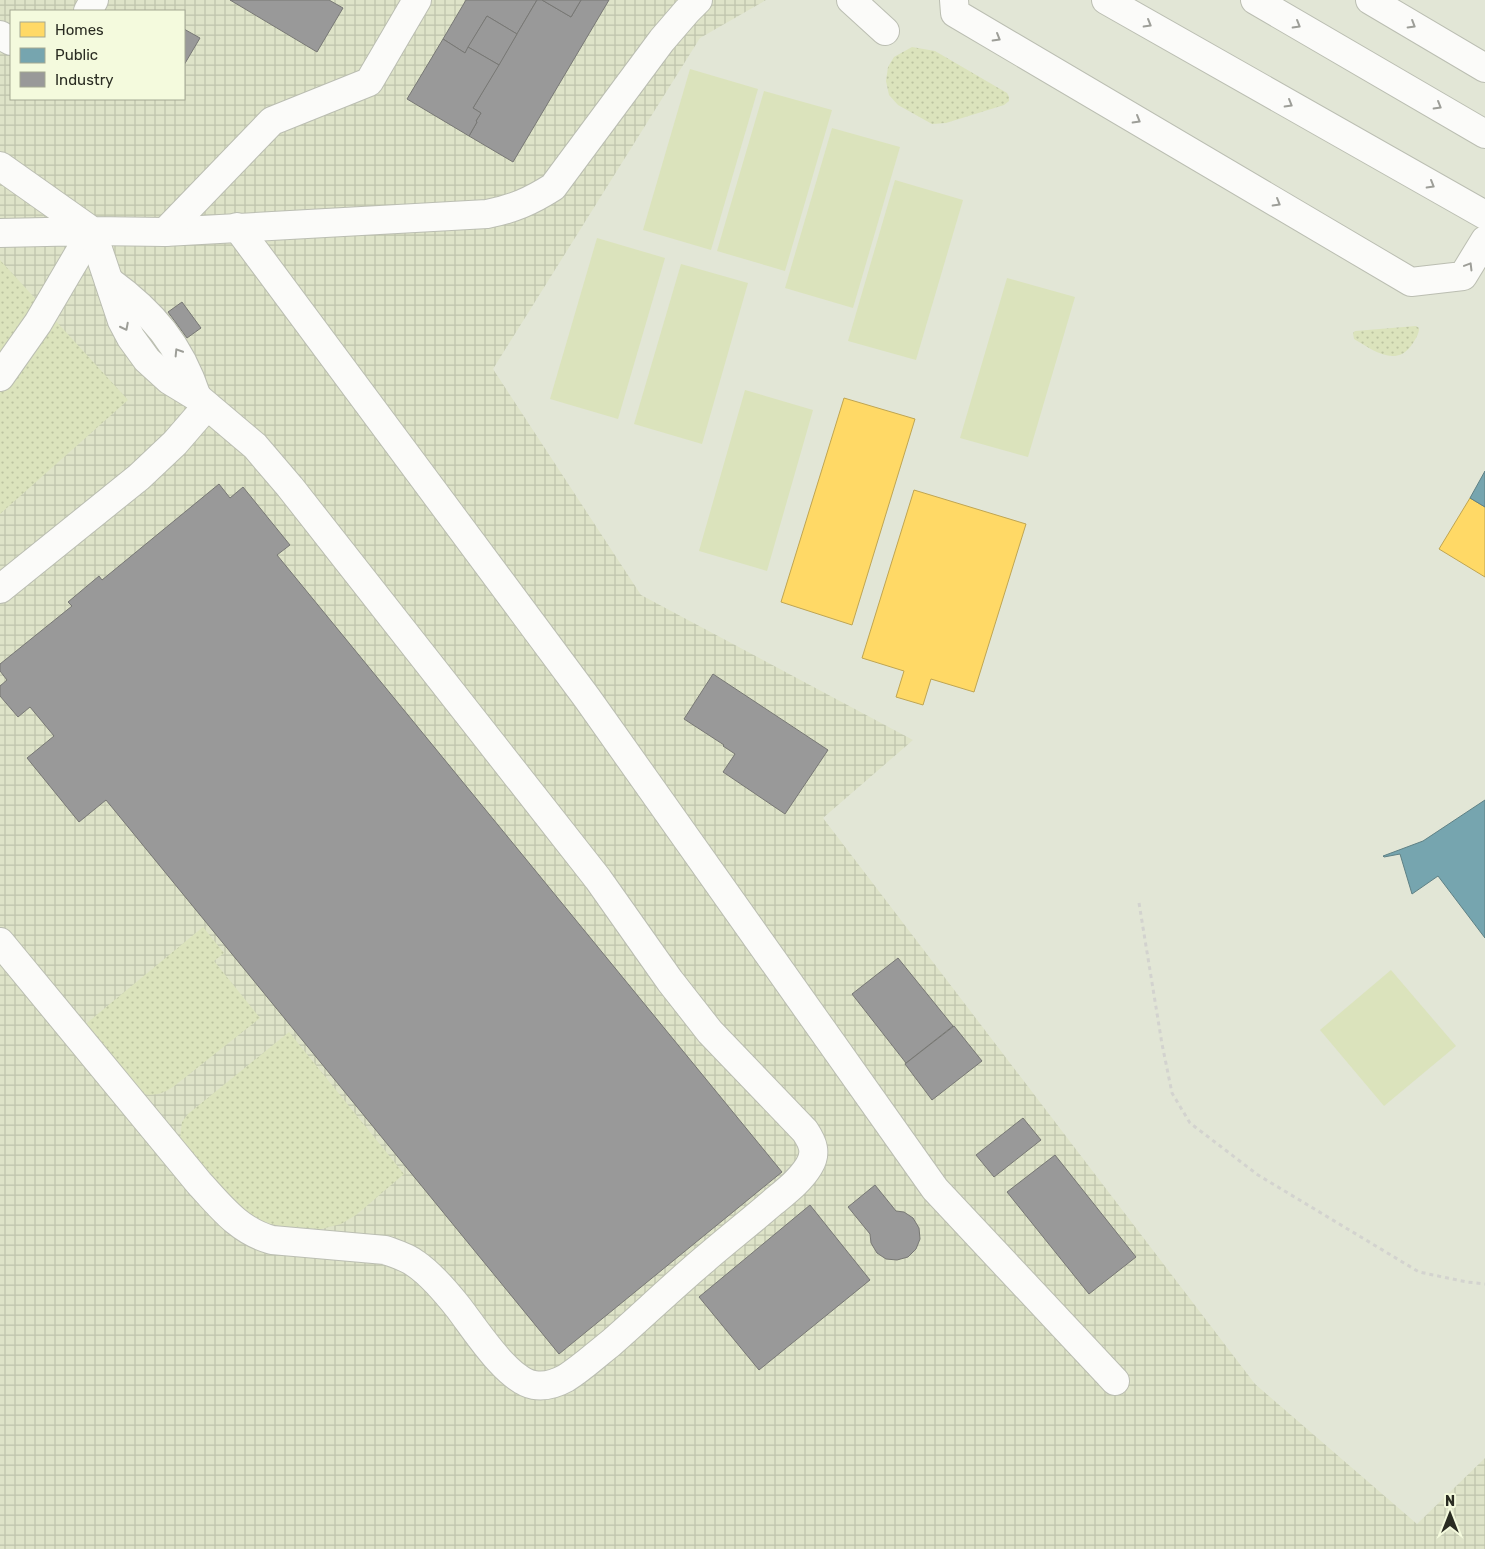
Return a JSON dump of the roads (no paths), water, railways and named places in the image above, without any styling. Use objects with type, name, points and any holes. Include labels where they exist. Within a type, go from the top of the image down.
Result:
[{"type":"lane","points":[[165,232],[272,121],[369,82],[417,0]]},
{"type":"lane","points":[[0,233],[165,232],[486,214],[508,210],[536,198],[554,187],[662,40],[698,0]]},
{"type":"lane","points":[[851,0],[885,31]]},
{"type":"lane","points":[[954,0],[955,13],[1411,282],[1463,276],[1485,240]]},
{"type":"lane","points":[[1106,0],[1485,215]]},
{"type":"lane","points":[[1255,0],[1485,134]]},
{"type":"lane","points":[[1370,0],[1485,68]]},
{"type":"lane","points":[[0,166],[92,231],[122,321],[131,338],[147,360],[169,380],[202,401],[254,446],[290,487],[587,865],[670,981],[710,1032],[805,1131],[814,1147],[814,1155],[810,1165],[788,1190],[704,1259],[647,1312],[600,1352],[568,1377],[546,1385],[534,1385],[524,1382],[509,1370],[457,1306],[426,1272],[401,1255],[385,1250],[272,1240],[247,1230],[220,1206],[174,1153],[0,942]]},
{"type":"lane","points":[[237,227],[588,698],[935,1189],[1114,1381]]},
{"type":"lane","points":[[0,377],[38,323],[92,231]]},
{"type":"lane","points":[[0,589],[139,477],[175,443],[202,401]]}]
